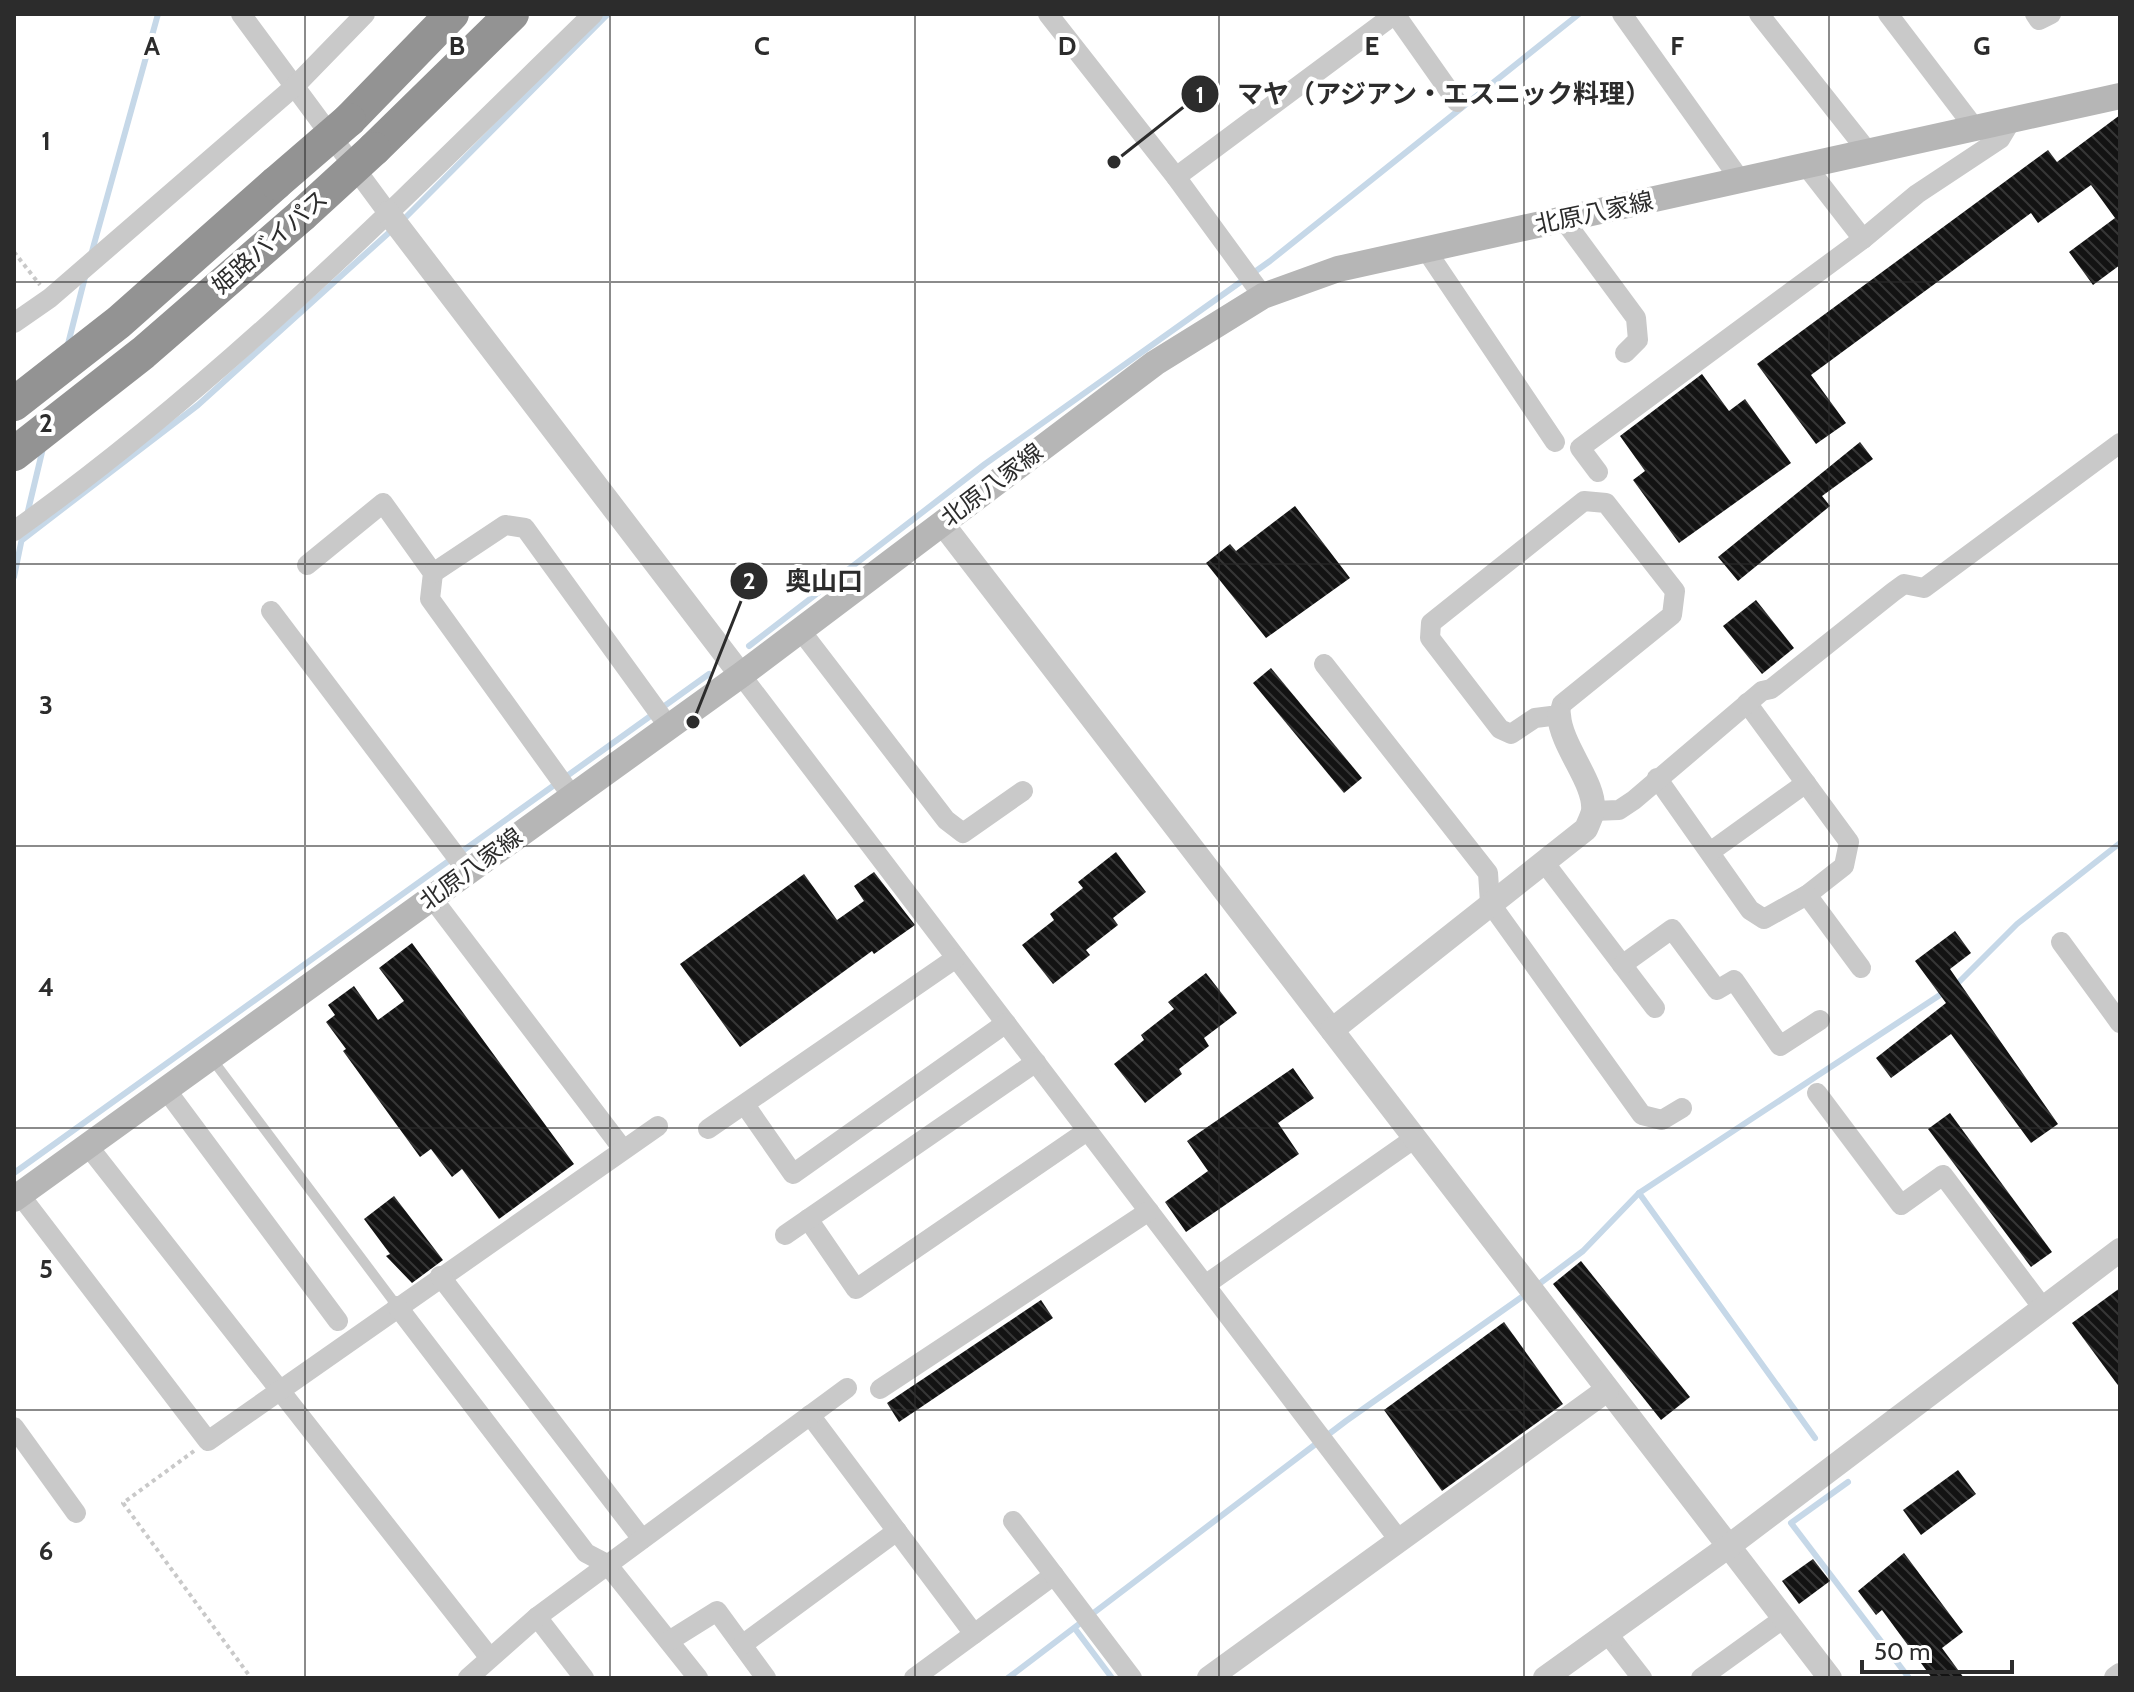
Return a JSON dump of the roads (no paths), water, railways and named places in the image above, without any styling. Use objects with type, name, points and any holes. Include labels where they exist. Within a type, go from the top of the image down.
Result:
[{"type":"highway","name":"姫路バイパス","points":[[14,404],[119,322],[349,120],[452,14]]},
{"type":"highway","name":"姫路バイパス","points":[[14,454],[143,353],[302,215],[512,14]]},
{"type":"main road","name":"北原八家線","points":[[17,1197],[741,675],[1155,363],[1263,296],[1338,269],[2120,96]]},
{"type":"street","points":[[241,14],[388,213],[1399,1540]]},
{"type":"street","points":[[14,323],[50,298],[295,86],[365,14]]},
{"type":"street","points":[[14,531],[105,466],[154,425],[388,213],[593,14]]},
{"type":"street","points":[[1048,14],[1176,177],[1263,296]]},
{"type":"street","points":[[1176,177],[1395,14],[1457,102]]},
{"type":"street","points":[[1622,14],[1741,181]]},
{"type":"street","points":[[1759,14],[1869,153]]},
{"type":"street","points":[[1888,14],[1974,127]]},
{"type":"street","points":[[2035,14],[2039,20],[2051,14]]},
{"type":"street","points":[[1598,472],[1580,448],[1863,239],[1917,194],[2000,139],[2012,119]]},
{"type":"street","points":[[1807,167],[1863,239]]},
{"type":"street","points":[[1563,219],[1636,318],[1638,340],[1625,353]]},
{"type":"street","points":[[1426,250],[1555,442]]},
{"type":"street","points":[[1593,811],[1619,810],[1762,691],[1771,689],[1904,584],[1924,588],[2120,443]]},
{"type":"street","points":[[1332,1030],[1586,829],[1593,811],[1589,792],[1560,734],[1562,704],[1672,615],[1675,604],[1675,591],[1606,503],[1584,501],[1431,623],[1430,638],[1500,729],[1511,734],[1535,718],[1559,715]]},
{"type":"street","points":[[307,565],[383,503],[433,573],[430,599],[572,796]]},
{"type":"street","points":[[942,523],[1729,1546],[1826,1677]]},
{"type":"street","points":[[433,573],[505,525],[525,528],[669,727]]},
{"type":"street","points":[[271,611],[468,872]]},
{"type":"street","points":[[801,631],[946,820],[963,833],[1023,791]]},
{"type":"street","points":[[1324,664],[1488,873],[1490,903],[1642,1115],[1662,1120],[1682,1108]]},
{"type":"street","points":[[1657,778],[1750,910],[1764,919],[1807,895],[1844,866],[1849,842],[1747,703]]},
{"type":"street","points":[[1710,852],[1806,783]]},
{"type":"street","points":[[1544,862],[1655,1008]]},
{"type":"street","points":[[1807,895],[1861,968]]},
{"type":"street","points":[[432,898],[622,1148]]},
{"type":"street","points":[[1622,965],[1672,929],[1717,990],[1734,980],[1780,1046],[1820,1020]]},
{"type":"street","points":[[2061,942],[2120,1023]]},
{"type":"street","points":[[708,1129],[956,958]]},
{"type":"street","points":[[745,1105],[793,1174],[1006,1023]]},
{"type":"street","points":[[785,1235],[1036,1062]]},
{"type":"street","points":[[167,1091],[338,1321]]},
{"type":"street","points":[[1817,1093],[1901,1205],[1943,1175],[2043,1308]]},
{"type":"street","points":[[17,1197],[208,1441],[622,1148],[658,1126]]},
{"type":"street","points":[[808,1219],[856,1289],[1087,1131]]},
{"type":"street","points":[[1205,1285],[1415,1138]]},
{"type":"street","points":[[88,1146],[278,1392],[490,1658]]},
{"type":"street","points":[[880,1389],[1149,1211]]},
{"type":"street","points":[[1545,1678],[1729,1546],[2120,1250]]},
{"type":"street","points":[[440,1276],[642,1539]]},
{"type":"street","points":[[397,1306],[586,1553],[607,1564],[698,1678]]},
{"type":"street","points":[[468,1678],[537,1617],[847,1388]]},
{"type":"street","points":[[1209,1678],[1607,1390]]},
{"type":"street","points":[[810,1415],[974,1634]]},
{"type":"street","points":[[14,1427],[76,1513]]},
{"type":"street","points":[[1013,1521],[1132,1678]]},
{"type":"street","points":[[742,1645],[897,1531]]},
{"type":"street","points":[[914,1678],[1054,1575]]},
{"type":"street","points":[[669,1641],[717,1611],[766,1678]]},
{"type":"street","points":[[537,1617],[584,1678]]},
{"type":"street","points":[[1701,1678],[1784,1618]]},
{"type":"street","points":[[1607,1633],[1642,1678]]},
{"type":"lane","points":[[210,1057],[397,1306]]},
{"type":"waterway","points":[[91,255],[158,14]]},
{"type":"waterway","points":[[401,222],[608,14]]},
{"type":"waterway","points":[[749,646],[985,464],[1270,261],[1579,14]]},
{"type":"waterway","points":[[22,540],[198,405],[393,229]]},
{"type":"waterway","points":[[67,348],[85,277]]},
{"type":"waterway","points":[[27,515],[43,448]]},
{"type":"waterway","points":[[14,577],[22,538]]},
{"type":"waterway","points":[[14,1173],[709,674]]},
{"type":"waterway","points":[[1956,985],[2017,924],[2120,843]]},
{"type":"waterway","points":[[1535,1287],[1583,1251],[1639,1193],[1946,991]]},
{"type":"waterway","points":[[1639,1193],[1815,1438]]},
{"type":"waterway","points":[[1008,1678],[1346,1421],[1526,1294]]},
{"type":"waterway","points":[[1848,1482],[1791,1523],[1909,1678]]},
{"type":"waterway","points":[[1076,1630],[1112,1678]]},
{"type":"place","name":"マヤ（アジアン・エスニック料理）","points":[[1114,162]]},
{"type":"place","name":"奥山口","points":[[693,722]]}]
